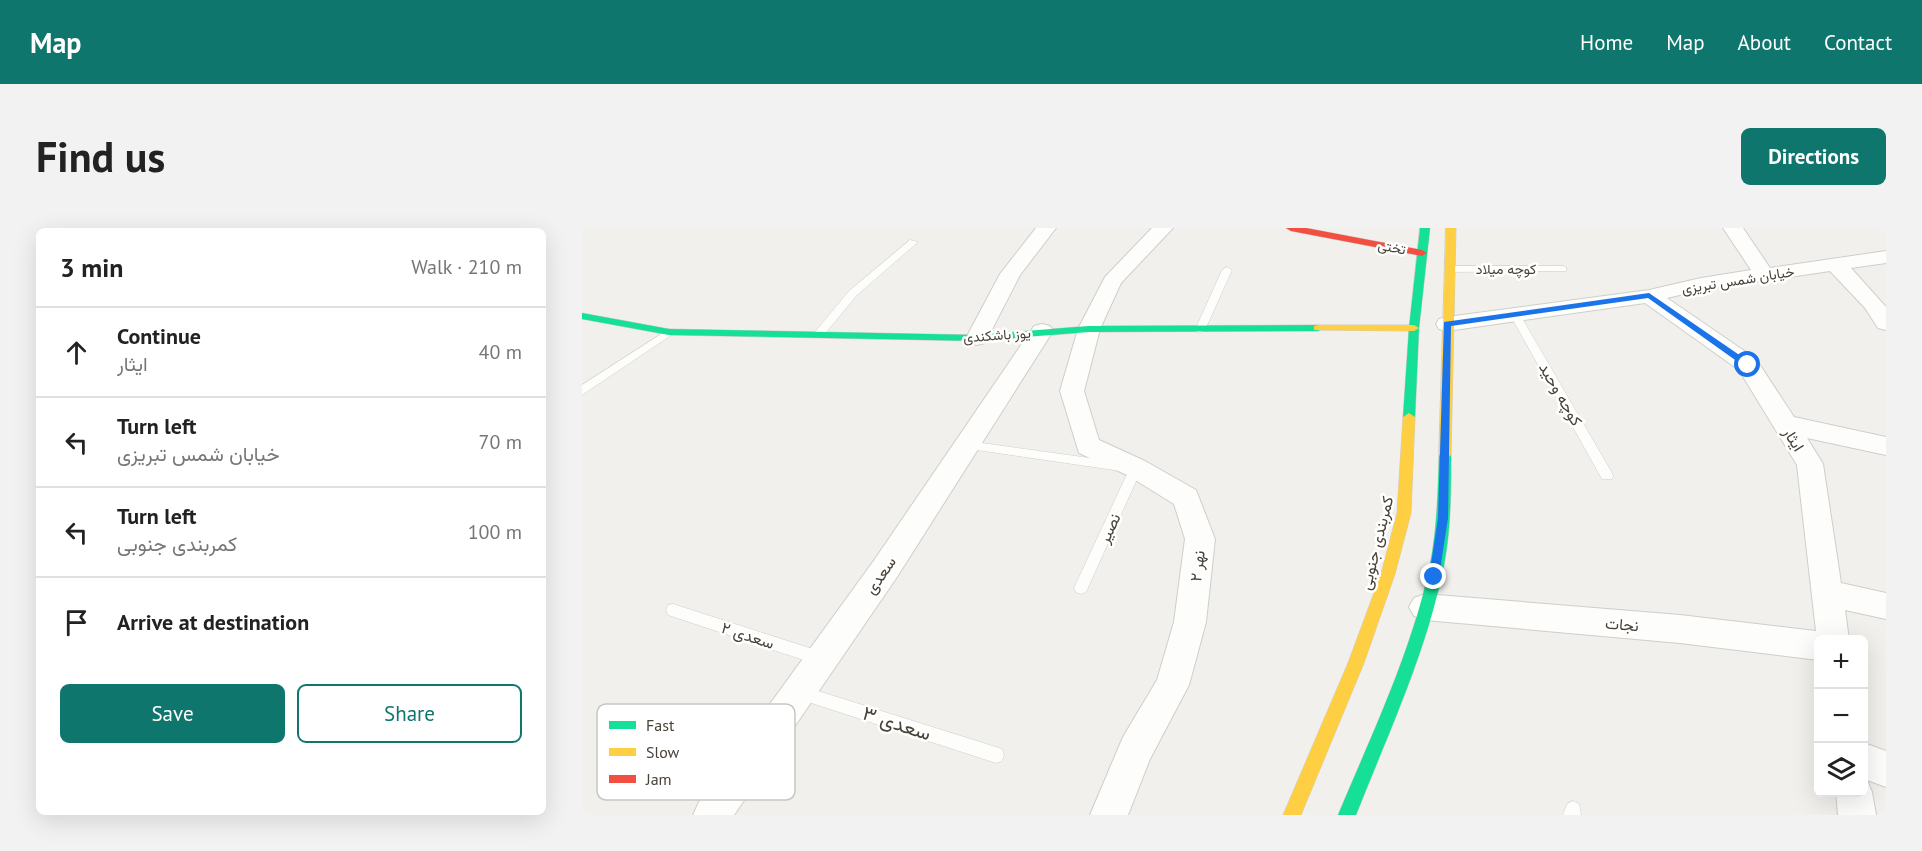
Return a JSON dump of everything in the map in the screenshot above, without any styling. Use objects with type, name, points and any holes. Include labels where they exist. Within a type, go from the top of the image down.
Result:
[{"type":"main road","name":"تختی","points":[[1291,228],[1422,253]]},
{"type":"main road","name":"کمربندی جنوبی","points":[[1347,815],[1407,664],[1434,577],[1443,518],[1431,326],[1422,253],[1425,228]]},
{"type":"main road","name":"کمربندی جنوبی","points":[[1292,815],[1356,663],[1388,574],[1404,513],[1431,326],[1449,269],[1451,228]]},
{"type":"main road","name":"یوز باشکندی","points":[[582,316],[669,332],[977,338],[1089,329],[1200,330],[1431,326]]},
{"type":"street","points":[[977,338],[1010,274],[1046,228]]},
{"type":"street","name":"نهر ۲","points":[[1109,815],[1136,749],[1173,686],[1190,622],[1200,539],[1186,498],[1136,468],[1088,446],[1072,391],[1089,329],[1112,281],[1163,228]]},
{"type":"street","points":[[1733,228],[1764,275]]},
{"type":"street","name":"خیابان شمس تبریزی","points":[[1431,326],[1649,296],[1701,284],[1886,257]]},
{"type":"street","points":[[1836,265],[1873,304],[1886,323]]},
{"type":"street","name":"ایثار","points":[[1649,296],[1748,365],[1810,464],[1832,635]]},
{"type":"street","name":"سعدی","points":[[791,704],[886,568],[1042,331]]},
{"type":"street","points":[[1784,424],[1886,446]]},
{"type":"street","points":[[1827,593],[1886,606]]},
{"type":"street","name":"نجات","points":[[1425,607],[1680,629],[1814,646]]},
{"type":"street","points":[[1868,763],[1886,769]]},
{"type":"street","points":[[1855,797],[1857,815]]},
{"type":"street","name":"سعدی","points":[[712,815],[723,800]]},
{"type":"lane","points":[[819,334],[853,293],[913,242]]},
{"type":"lane","name":"کوچه میلاد","points":[[1449,269],[1563,268]]},
{"type":"lane","points":[[1200,330],[1227,270]]},
{"type":"lane","name":"کوچه وحید","points":[[1514,313],[1607,476]]},
{"type":"lane","points":[[582,391],[669,332]]},
{"type":"lane","points":[[967,445],[1136,468]]},
{"type":"lane","name":"نصیر","points":[[1081,588],[1136,468]]},
{"type":"lane","name":"سعدی ۲","points":[[673,610],[822,659]]},
{"type":"lane","name":"سعدی ۳","points":[[799,692],[996,754]]},
{"type":"traffic: fast","points":[[1409,417],[1414,328],[1425,228]]},
{"type":"traffic: fast","points":[[582,316],[669,332],[977,338],[1089,329],[1318,328]]},
{"type":"traffic: fast","points":[[1347,815],[1383,727],[1426,609],[1442,532],[1445,455]]},
{"type":"traffic: slow","points":[[1445,455],[1451,228]]},
{"type":"traffic: slow","points":[[1318,328],[1414,328]]},
{"type":"traffic: slow","points":[[1292,815],[1356,663],[1388,574],[1404,513],[1409,417]]},
{"type":"traffic: jam","points":[[1291,228],[1422,253]]},
{"type":"route","points":[[1434,577],[1443,518],[1447,324],[1649,296],[1748,365]]}]
